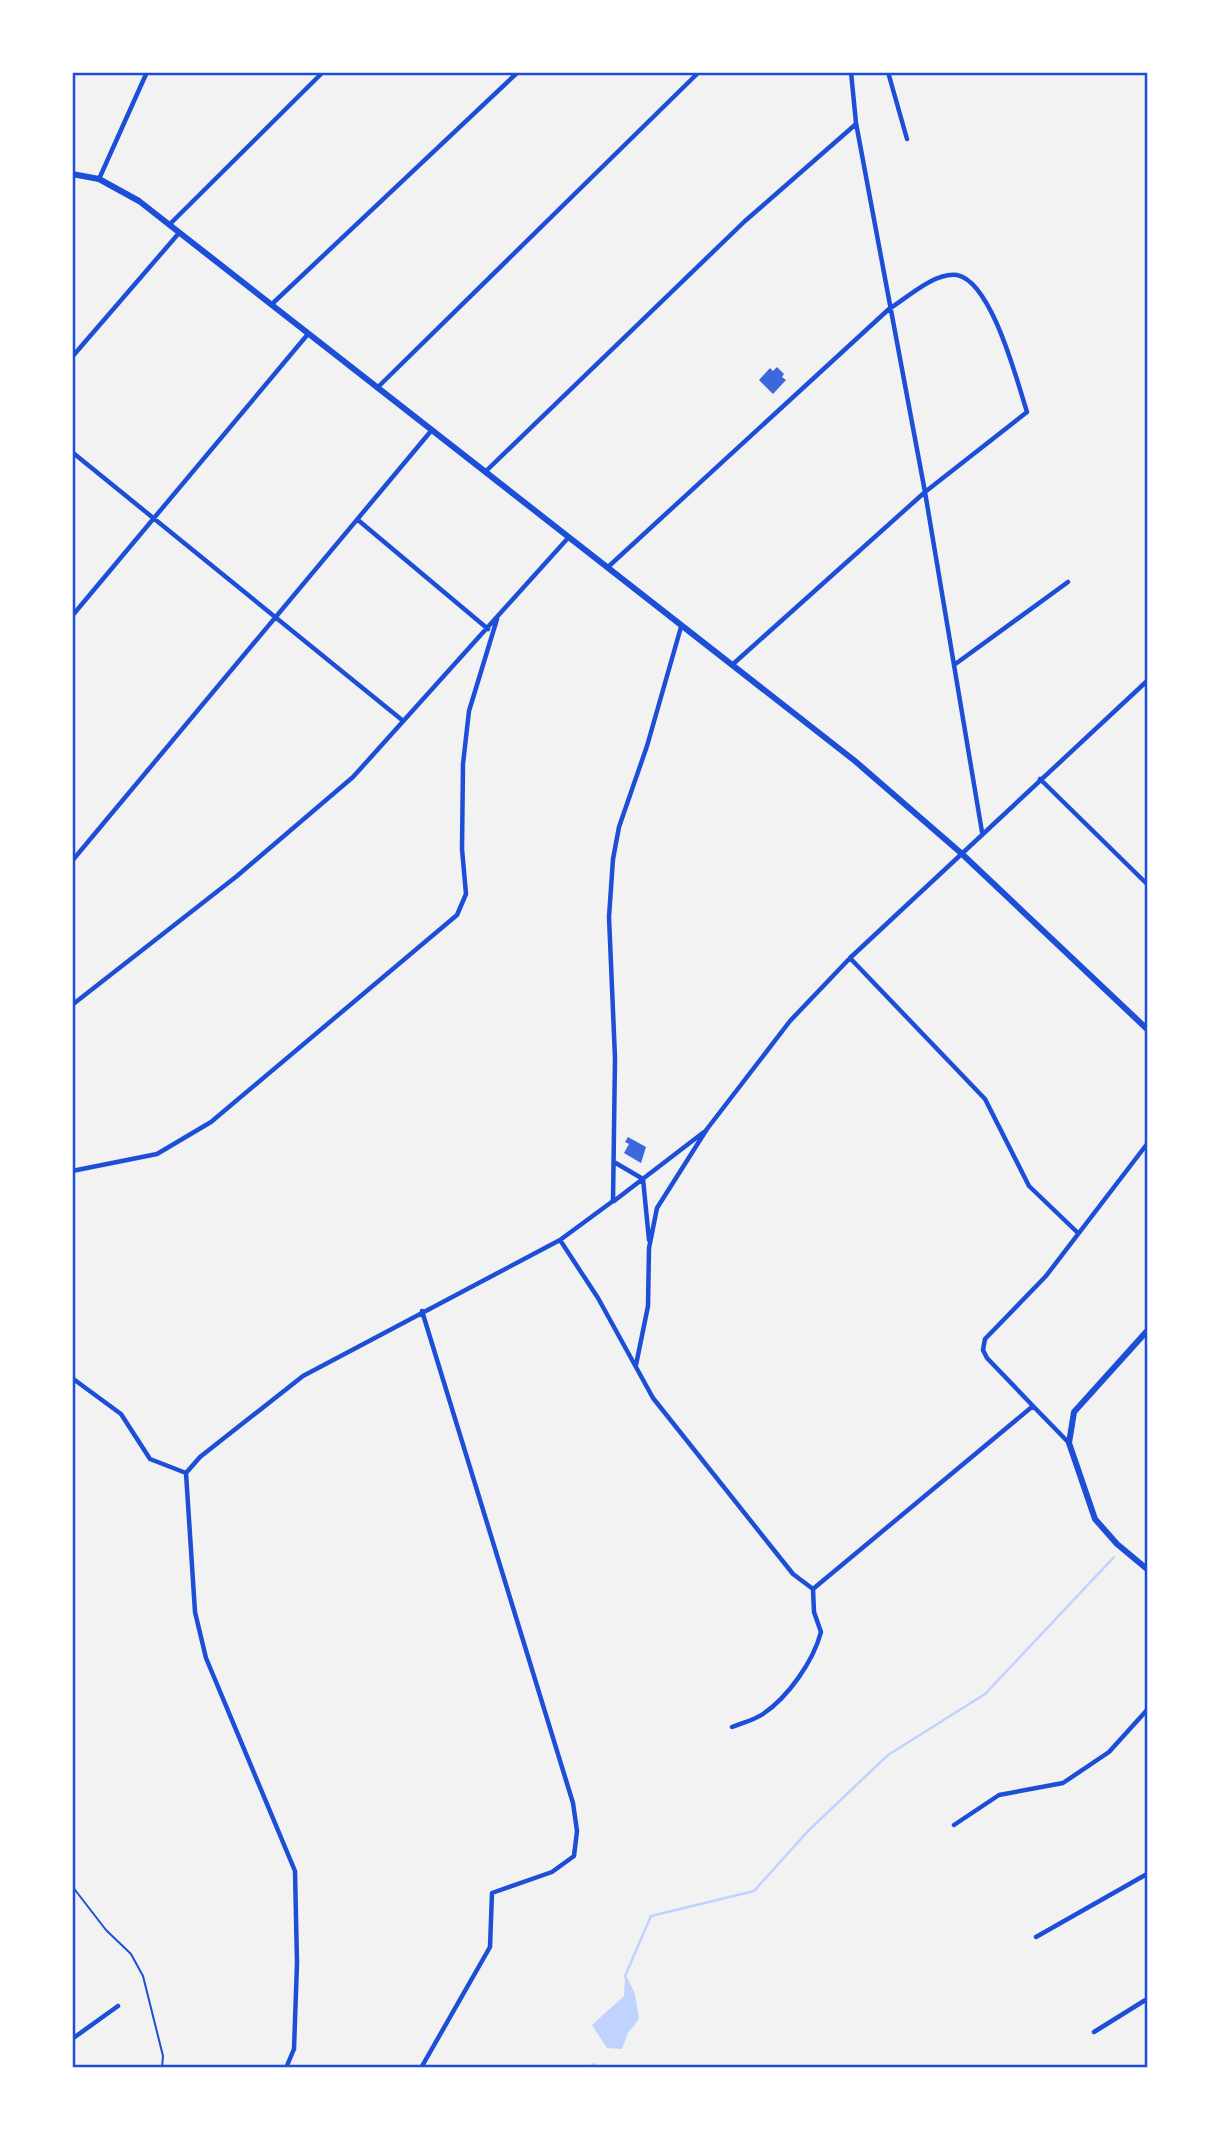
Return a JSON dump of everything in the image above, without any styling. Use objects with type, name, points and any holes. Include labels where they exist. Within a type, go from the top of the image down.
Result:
[{"type":"street","points":[[99,179],[147,72]]},
{"type":"street","points":[[169,225],[323,72]]},
{"type":"street","points":[[272,304],[518,72]]},
{"type":"street","points":[[377,388],[699,72]]},
{"type":"street","points":[[851,72],[856,123],[925,492],[982,832]]},
{"type":"street","points":[[888,72],[907,139]]},
{"type":"street","points":[[484,473],[746,221],[856,123]]},
{"type":"street","points":[[72,174],[99,179],[139,201],[855,761],[961,853],[1147,1030]]},
{"type":"street","points":[[72,357],[179,233]]},
{"type":"street","points":[[607,568],[890,309],[936,279],[956,275],[974,283],[1007,345],[1027,412],[925,492],[732,665]]},
{"type":"street","points":[[72,616],[308,334]]},
{"type":"street","points":[[72,861],[278,618],[431,431]]},
{"type":"street","points":[[72,452],[402,720]]},
{"type":"street","points":[[358,520],[488,629]]},
{"type":"street","points":[[72,1005],[217,893],[353,777],[568,538]]},
{"type":"street","points":[[954,665],[1068,582]]},
{"type":"street","points":[[72,1171],[157,1154],[211,1122],[457,915],[466,894],[462,849],[463,764],[469,711],[497,619]]},
{"type":"street","points":[[613,1201],[615,1058],[608,917],[613,859],[619,827],[647,746],[681,627]]},
{"type":"street","points":[[649,1248],[657,1208],[707,1129],[790,1021],[850,958],[982,832],[1147,681]]},
{"type":"street","points":[[1040,779],[1147,884]]},
{"type":"street","points":[[850,958],[985,1099],[1029,1186],[1078,1233]]},
{"type":"street","points":[[286,2068],[293,2049],[297,1964],[295,1871],[206,1658],[195,1612],[186,1473],[200,1457],[303,1376],[560,1240],[707,1129]]},
{"type":"street","points":[[1147,1144],[1046,1276],[985,1339],[983,1350],[987,1358],[1069,1443],[1095,1519],[1117,1544],[1147,1569]]},
{"type":"street","points":[[614,1162],[643,1178]]},
{"type":"street","points":[[636,1365],[648,1306],[649,1248],[643,1178]]},
{"type":"street","points":[[560,1240],[598,1298],[661,1408],[793,1574],[813,1589]]},
{"type":"street","points":[[421,2068],[490,1947],[492,1893],[552,1871],[574,1856],[578,1832],[573,1803],[422,1311]]},
{"type":"street","points":[[1069,1443],[1073,1412],[1147,1331]]},
{"type":"street","points":[[72,1378],[121,1414],[150,1459],[186,1473]]},
{"type":"street","points":[[813,1589],[1033,1406]]},
{"type":"street","points":[[732,1727],[761,1715],[778,1701],[807,1661],[821,1632],[814,1612],[813,1589]]},
{"type":"street","points":[[954,1825],[999,1795],[1063,1783],[1109,1752],[1147,1710]]},
{"type":"street","points":[[1036,1937],[1147,1874]]},
{"type":"street","points":[[1094,2032],[1147,1999]]},
{"type":"street","points":[[72,2039],[118,2006]]},
{"type":"path","points":[[72,1886],[106,1930],[131,1954],[143,1976],[163,2056],[162,2068]]},
{"type":"water","points":[[625,1973],[635,1994],[639,2019],[628,2033],[622,2049],[607,2048],[592,2025],[624,1996]]},
{"type":"building","points":[[777,367],[786,380],[773,394],[759,380],[770,368],[773,371]]},
{"type":"building","points":[[628,1137],[646,1147],[641,1163],[624,1153],[629,1144],[625,1142]]},
{"type":"waterway","points":[[625,1976],[651,1916],[754,1891],[808,1831],[888,1755],[985,1694],[1114,1557]]},
{"type":"waterway","points":[[590,2068],[594,2064]]}]
